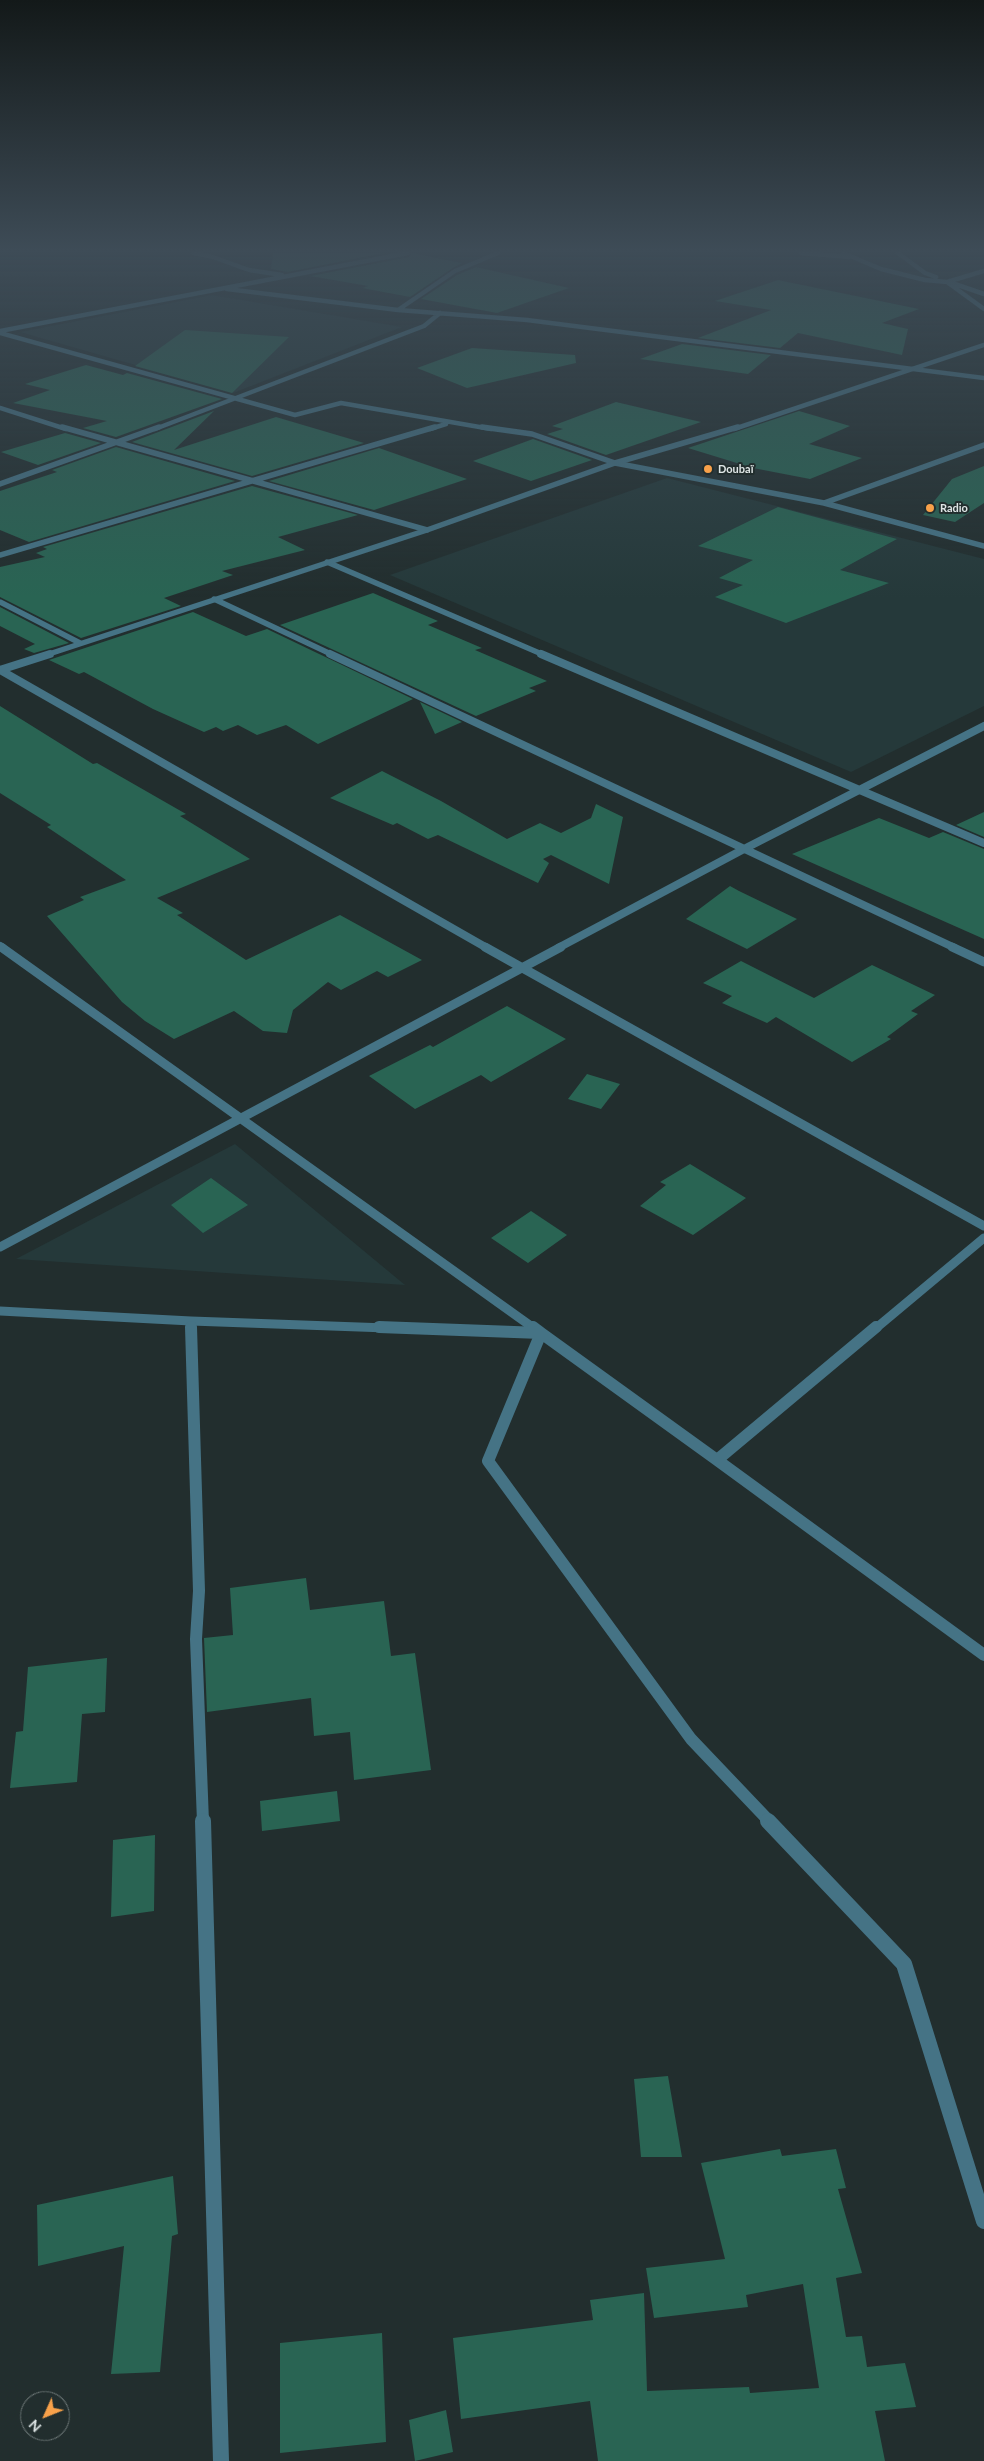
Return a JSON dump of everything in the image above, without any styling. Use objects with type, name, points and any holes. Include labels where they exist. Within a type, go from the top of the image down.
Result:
[{"type":"street","points":[[126,368],[295,415],[341,403],[449,423],[532,434],[615,463],[824,503],[984,546]]},
{"type":"street","points":[[0,484],[115,444],[316,368]]},
{"type":"street","points":[[0,670],[427,530],[615,463],[718,434],[910,368],[984,378]]},
{"type":"street","points":[[0,408],[115,444],[427,530]]},
{"type":"street","points":[[0,555],[253,481],[376,442],[449,423]]},
{"type":"street","points":[[824,503],[984,445]]},
{"type":"street","points":[[327,562],[984,843]]},
{"type":"street","points":[[214,599],[984,962]]},
{"type":"street","points":[[0,602],[80,643]]},
{"type":"street","points":[[0,670],[522,968],[984,1226]]},
{"type":"street","points":[[0,1247],[744,849],[984,726]]},
{"type":"street","points":[[0,946],[243,1118],[984,1655]]},
{"type":"street","points":[[717,1460],[984,1238]]},
{"type":"street","points":[[0,1310],[192,1321],[541,1333]]},
{"type":"street","points":[[192,1321],[199,1591],[196,1639],[221,2461]]},
{"type":"street","points":[[541,1333],[488,1461],[691,1739],[904,1964],[984,2221]]},
{"type":"shaded area","points":[[145,368],[297,368],[233,393]]},
{"type":"shaded area","points":[[667,478],[984,559],[984,706],[851,772],[390,575]]},
{"type":"shaded area","points":[[235,1144],[405,1285],[16,1259]]},
{"type":"building","points":[[77,368],[97,368],[123,375],[127,373],[222,399],[116,437],[83,428],[107,421],[13,403],[50,390],[25,384]]},
{"type":"building","points":[[142,368],[258,368],[232,393]]},
{"type":"building","points":[[417,368],[555,368],[467,388]]},
{"type":"building","points":[[704,368],[755,368],[748,374]]},
{"type":"building","points":[[616,402],[701,422],[606,455],[547,434],[563,429],[552,426]]},
{"type":"building","points":[[214,411],[174,450],[276,417],[364,443],[252,476],[132,442]]},
{"type":"building","points":[[799,411],[850,426],[809,444],[862,458],[810,479],[753,468],[688,448]]},
{"type":"building","points":[[65,433],[101,443],[38,465],[1,452]]},
{"type":"building","points":[[533,439],[592,460],[531,481],[473,461]]},
{"type":"building","points":[[116,447],[235,481],[29,542],[0,530],[0,491],[57,472],[52,470]]},
{"type":"building","points":[[379,448],[467,479],[374,510],[269,481]]},
{"type":"building","points":[[984,466],[984,503],[955,522],[923,515],[952,479]]},
{"type":"building","points":[[252,486],[358,515],[278,537],[305,550],[222,571],[233,575],[164,598],[181,606],[81,638],[0,597],[0,567],[45,557],[36,553],[47,549],[43,547]]},
{"type":"building","points":[[778,507],[897,539],[840,570],[889,583],[786,623],[715,597],[743,585],[719,578],[753,560],[698,546]]},
{"type":"building","points":[[373,593],[438,621],[428,625],[482,648],[475,650],[547,681],[529,688],[536,691],[476,716],[280,625]]},
{"type":"building","points":[[0,607],[69,643],[34,653],[24,649],[35,644],[0,626]]},
{"type":"building","points":[[193,612],[246,636],[267,629],[413,699],[318,744],[286,725],[257,735],[238,725],[223,731],[216,727],[204,732],[153,709],[84,672],[79,674],[49,660]]},
{"type":"building","points":[[420,702],[462,722],[435,734]]},
{"type":"building","points":[[0,706],[93,764],[97,763],[186,814],[180,816],[250,859],[157,898],[183,913],[177,915],[246,960],[340,915],[422,960],[388,977],[377,971],[341,990],[328,982],[293,1010],[287,1033],[263,1031],[234,1011],[174,1039],[145,1021],[122,1002],[47,916],[84,900],[80,897],[126,880],[47,827],[51,825],[0,793]]},
{"type":"building","points":[[382,771],[441,801],[507,839],[540,823],[561,833],[591,818],[596,804],[623,817],[609,884],[551,855],[543,859],[549,863],[538,883],[438,835],[428,839],[397,823],[393,825],[330,798]]},
{"type":"building","points":[[984,812],[984,837],[956,825]]},
{"type":"building","points":[[879,818],[929,838],[943,832],[984,849],[984,939],[792,854]]},
{"type":"building","points":[[730,886],[797,919],[747,949],[686,919]]},
{"type":"building","points":[[741,961],[814,998],[872,965],[935,995],[911,1011],[918,1014],[887,1037],[891,1039],[852,1062],[776,1017],[767,1023],[722,1003],[732,996],[703,983]]},
{"type":"building","points":[[507,1006],[566,1039],[491,1082],[481,1075],[415,1109],[369,1076],[430,1045],[433,1047]]},
{"type":"building","points":[[587,1074],[620,1084],[601,1109],[568,1099]]},
{"type":"building","points":[[690,1164],[746,1198],[693,1235],[640,1206],[666,1185],[660,1182]]},
{"type":"building","points":[[211,1178],[248,1205],[203,1233],[171,1205]]},
{"type":"building","points":[[531,1211],[567,1235],[528,1263],[491,1238]]},
{"type":"building","points":[[306,1578],[310,1610],[384,1601],[391,1656],[415,1653],[431,1770],[354,1780],[350,1732],[314,1736],[311,1698],[207,1712],[204,1638],[233,1635],[230,1588]]},
{"type":"building","points":[[107,1658],[105,1712],[82,1714],[77,1782],[10,1788],[16,1732],[23,1731],[28,1667]]},
{"type":"building","points":[[337,1791],[340,1821],[262,1831],[260,1801]]},
{"type":"building","points":[[155,1835],[154,1911],[111,1917],[113,1840]]},
{"type":"building","points":[[668,2076],[682,2157],[641,2157],[634,2079]]},
{"type":"building","points":[[780,2149],[782,2156],[836,2149],[846,2188],[838,2189],[862,2273],[836,2278],[846,2337],[862,2336],[867,2367],[905,2363],[916,2407],[875,2411],[885,2461],[598,2461],[590,2401],[461,2419],[453,2338],[593,2320],[590,2300],[644,2293],[647,2391],[749,2387],[750,2393],[819,2388],[803,2284],[746,2295],[748,2307],[654,2318],[646,2268],[725,2259],[701,2163]]},
{"type":"building","points":[[173,2176],[178,2234],[172,2236],[160,2372],[111,2374],[124,2246],[38,2266],[37,2205]]},
{"type":"building","points":[[382,2333],[386,2442],[280,2453],[280,2343]]},
{"type":"building","points":[[446,2410],[453,2452],[415,2461],[409,2420]]},
{"type":"place","name":"Doubaï","points":[[708,469]]},
{"type":"place","name":"Radio","points":[[930,508]]}]
